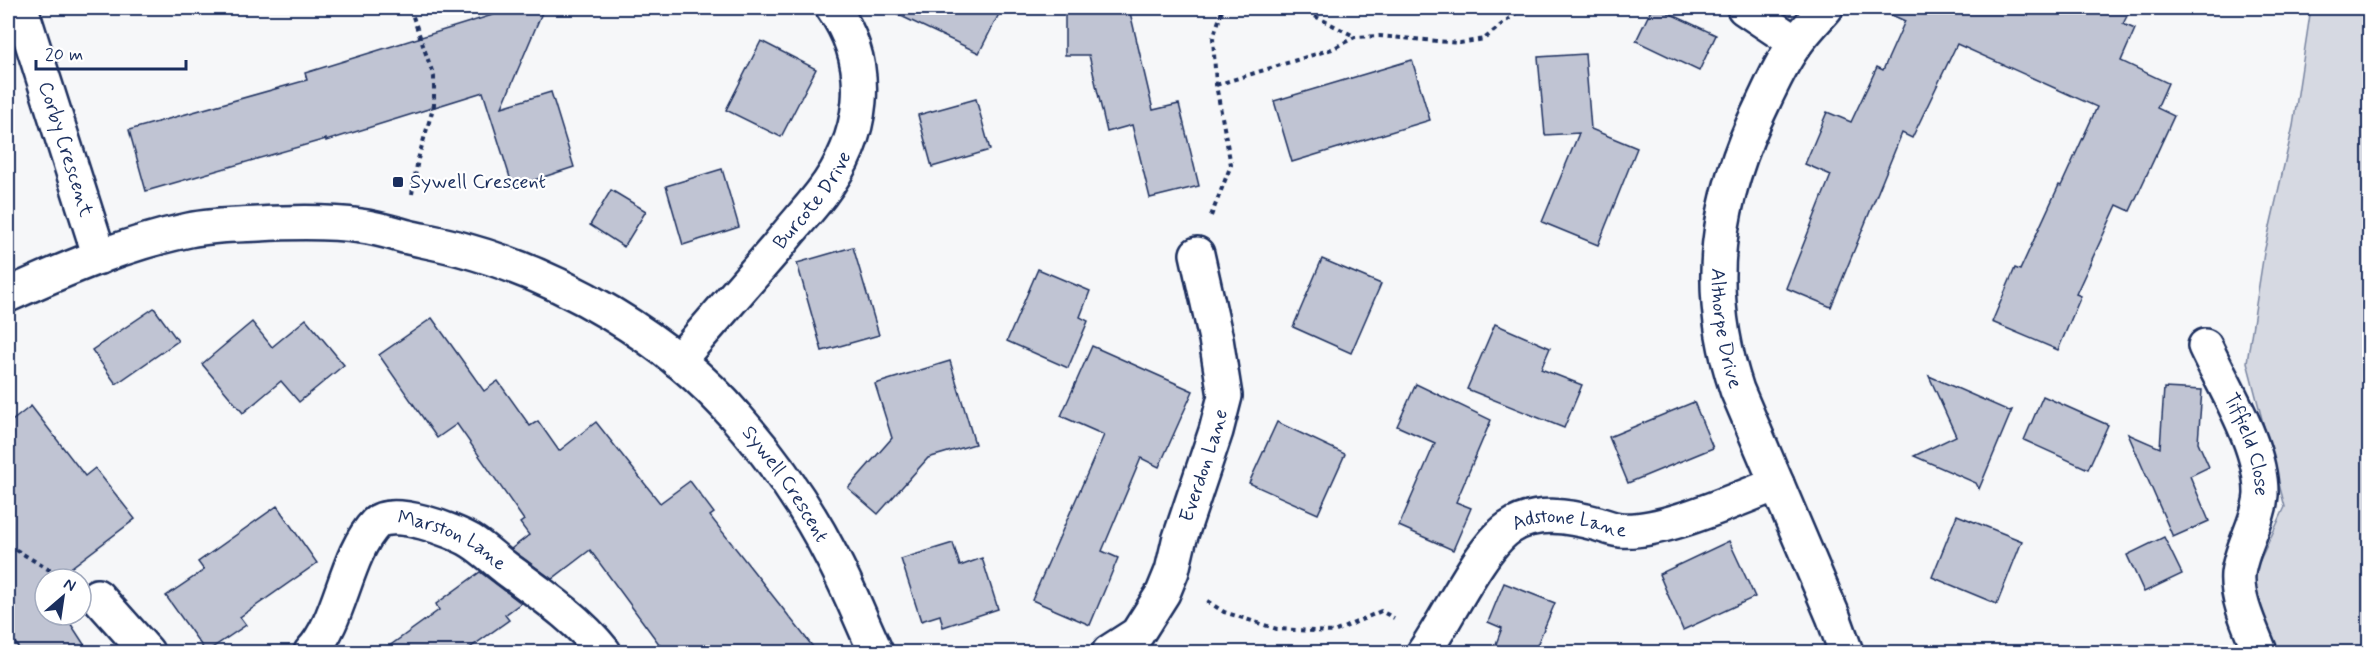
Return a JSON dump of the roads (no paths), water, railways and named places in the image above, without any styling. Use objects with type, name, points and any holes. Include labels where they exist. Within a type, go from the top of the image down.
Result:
[{"type":"street","name":"Corby Crescent","points":[[21,8],[20,46],[100,257]]},
{"type":"street","name":"Burcote Drive","points":[[678,361],[822,192],[848,147],[859,105],[860,85],[852,42],[833,8]]},
{"type":"street","points":[[1744,8],[1796,43]]},
{"type":"street","name":"Althorpe Drive","points":[[1826,8],[1796,43],[1779,69],[1741,154],[1727,197],[1719,241],[1718,286],[1721,329],[1727,361],[1737,390],[1833,616],[1846,652]]},
{"type":"street","name":"Sywell Crescent","points":[[8,295],[42,279],[100,257],[190,230],[245,224],[299,222],[360,226],[462,249],[520,270],[573,292],[622,320],[678,361],[737,417],[803,504],[832,556],[876,652]]},
{"type":"street","name":"Everdon Lane","points":[[1109,652],[1137,633],[1163,593],[1172,571],[1179,541],[1216,431],[1225,396],[1216,339],[1197,254]]},
{"type":"street","name":"Tiffield Close","points":[[2205,346],[2248,435],[2257,466],[2261,495],[2238,573],[2239,589],[2260,652]]},
{"type":"street","name":"Adstone Lane","points":[[1429,646],[1476,567],[1495,541],[1509,528],[1529,518],[1571,518],[1616,530],[1636,531],[1712,508],[1777,484]]},
{"type":"street","name":"Marston Lane","points":[[311,652],[332,615],[366,537],[378,521],[393,517],[440,528],[471,541],[534,588],[604,652]]},
{"type":"street","points":[[97,596],[147,652]]},
{"type":"place","name":"Sywell Crescent","points":[[398,182]]}]
